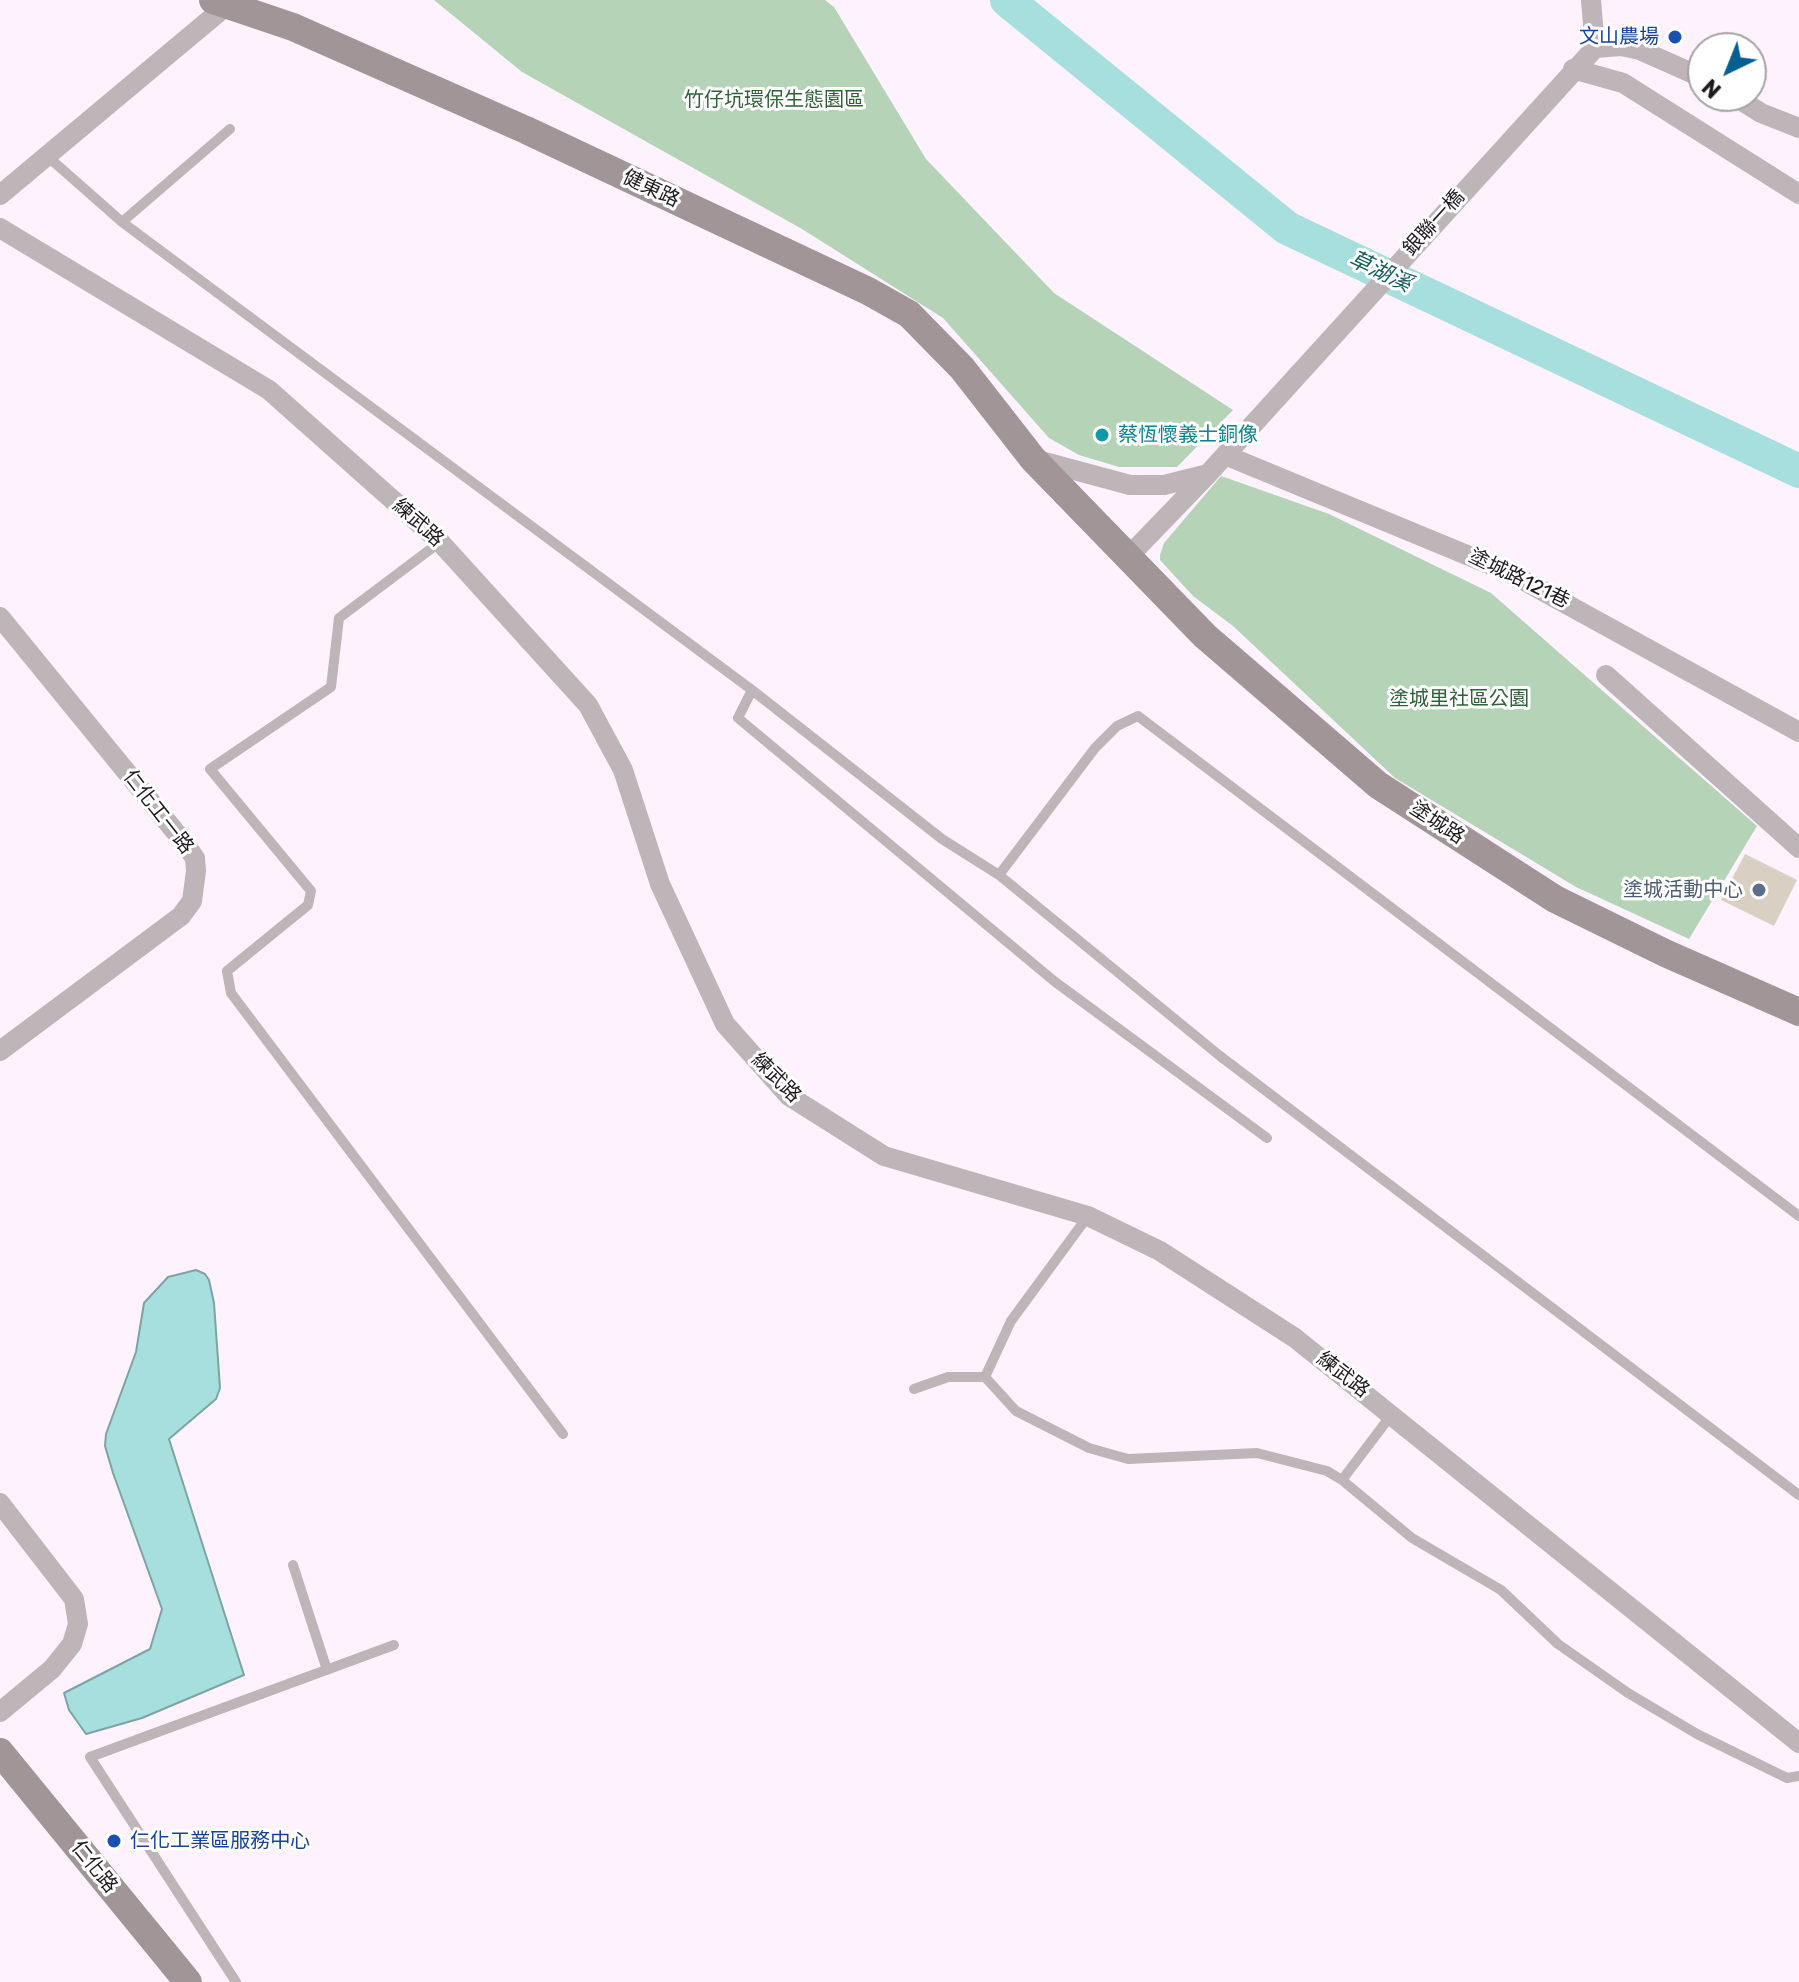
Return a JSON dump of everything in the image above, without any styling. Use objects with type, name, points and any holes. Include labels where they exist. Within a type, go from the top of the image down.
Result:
[{"type":"street","points":[[1591,0],[1595,48]]},
{"type":"street","points":[[0,195],[220,3]]},
{"type":"street","name":"健東路","points":[[220,3],[293,27],[377,63],[893,304],[909,314],[954,359],[1033,459],[1128,557]]},
{"type":"street","points":[[1573,69],[1595,48],[1621,46],[1640,50],[1687,71]]},
{"type":"street","points":[[1573,69],[1623,83],[1799,194]]},
{"type":"street","name":"銀聯一橋","points":[[1228,451],[1573,69]]},
{"type":"street","points":[[1759,112],[1799,128]]},
{"type":"street","name":"練武路","points":[[0,228],[269,390],[440,542],[588,705],[623,770],[660,884],[725,1024],[789,1096],[884,1156],[1088,1216],[1160,1251],[1283,1330],[1392,1414],[1799,1743]]},
{"type":"street","points":[[1128,557],[1228,451]]},
{"type":"street","name":"塗城路121巷","points":[[1228,451],[1508,572],[1799,732]]},
{"type":"street","points":[[1033,459],[1130,485],[1164,485],[1208,474]]},
{"type":"street","name":"塗城路","points":[[1128,557],[1205,636],[1378,785],[1555,899],[1799,1012]]},
{"type":"street","name":"仁化工一路","points":[[0,617],[182,840],[195,858],[196,871],[192,901],[181,916],[0,1051]]},
{"type":"street","points":[[1606,675],[1799,848]]},
{"type":"street","points":[[0,1503],[74,1599],[78,1612],[75,1636],[66,1653],[0,1712]]},
{"type":"street","name":"仁化路","points":[[0,1752],[188,1982]]},
{"type":"lane","points":[[122,222],[230,129]]},
{"type":"lane","points":[[46,155],[122,222],[752,690],[942,839],[999,875],[1220,1056],[1799,1495]]},
{"type":"lane","points":[[440,542],[339,618],[331,687],[210,769],[311,891],[308,905],[227,971],[231,993],[563,1434]]},
{"type":"lane","points":[[752,690],[738,718],[1054,981],[1267,1138]]},
{"type":"lane","points":[[999,875],[1095,748],[1117,726],[1138,716],[1799,1216]]},
{"type":"lane","points":[[985,1377],[1011,1321],[1088,1216]]},
{"type":"lane","points":[[914,1389],[948,1377],[985,1377],[1016,1411],[1034,1422],[1089,1448],[1128,1459],[1257,1453],[1327,1471],[1412,1538],[1501,1590],[1558,1644],[1628,1693],[1697,1734],[1787,1778],[1799,1776]]},
{"type":"lane","points":[[1342,1480],[1392,1414]]},
{"type":"lane","points":[[293,1565],[327,1670]]},
{"type":"lane","points":[[236,1982],[90,1757],[394,1645]]},
{"type":"green space","name":"竹仔坑環保生態園區","points":[[434,0],[825,0],[834,7],[926,159],[1054,293],[1233,410],[1177,467],[1119,467],[1079,455],[1049,438],[943,318],[802,229],[522,72]]},
{"type":"green space","name":"塗城里社區公園","points":[[1221,476],[1329,514],[1491,593],[1757,826],[1689,939],[1576,887],[1395,778],[1233,626],[1193,596],[1160,560],[1160,555],[1164,543]]},
{"type":"shaded area","points":[[196,1270],[209,1280],[214,1303],[220,1388],[216,1399],[169,1439],[244,1675],[142,1718],[86,1734],[69,1710],[64,1693],[150,1649],[162,1609],[113,1473],[105,1446],[106,1434],[136,1352],[144,1303],[168,1277]]},
{"type":"building","name":"塗城活動中心","points":[[1745,854],[1797,880],[1774,926],[1721,900]]},
{"type":"waterway","name":"草湖溪","points":[[1007,0],[1287,228],[1799,471]]},
{"type":"place","name":"文山農場","points":[[1675,37]]},
{"type":"place","name":"蔡恆懷義士銅像","points":[[1102,435]]},
{"type":"place","name":"塗城活動中心","points":[[1759,890]]},
{"type":"place","name":"仁化工業區服務中心","points":[[114,1841]]}]
